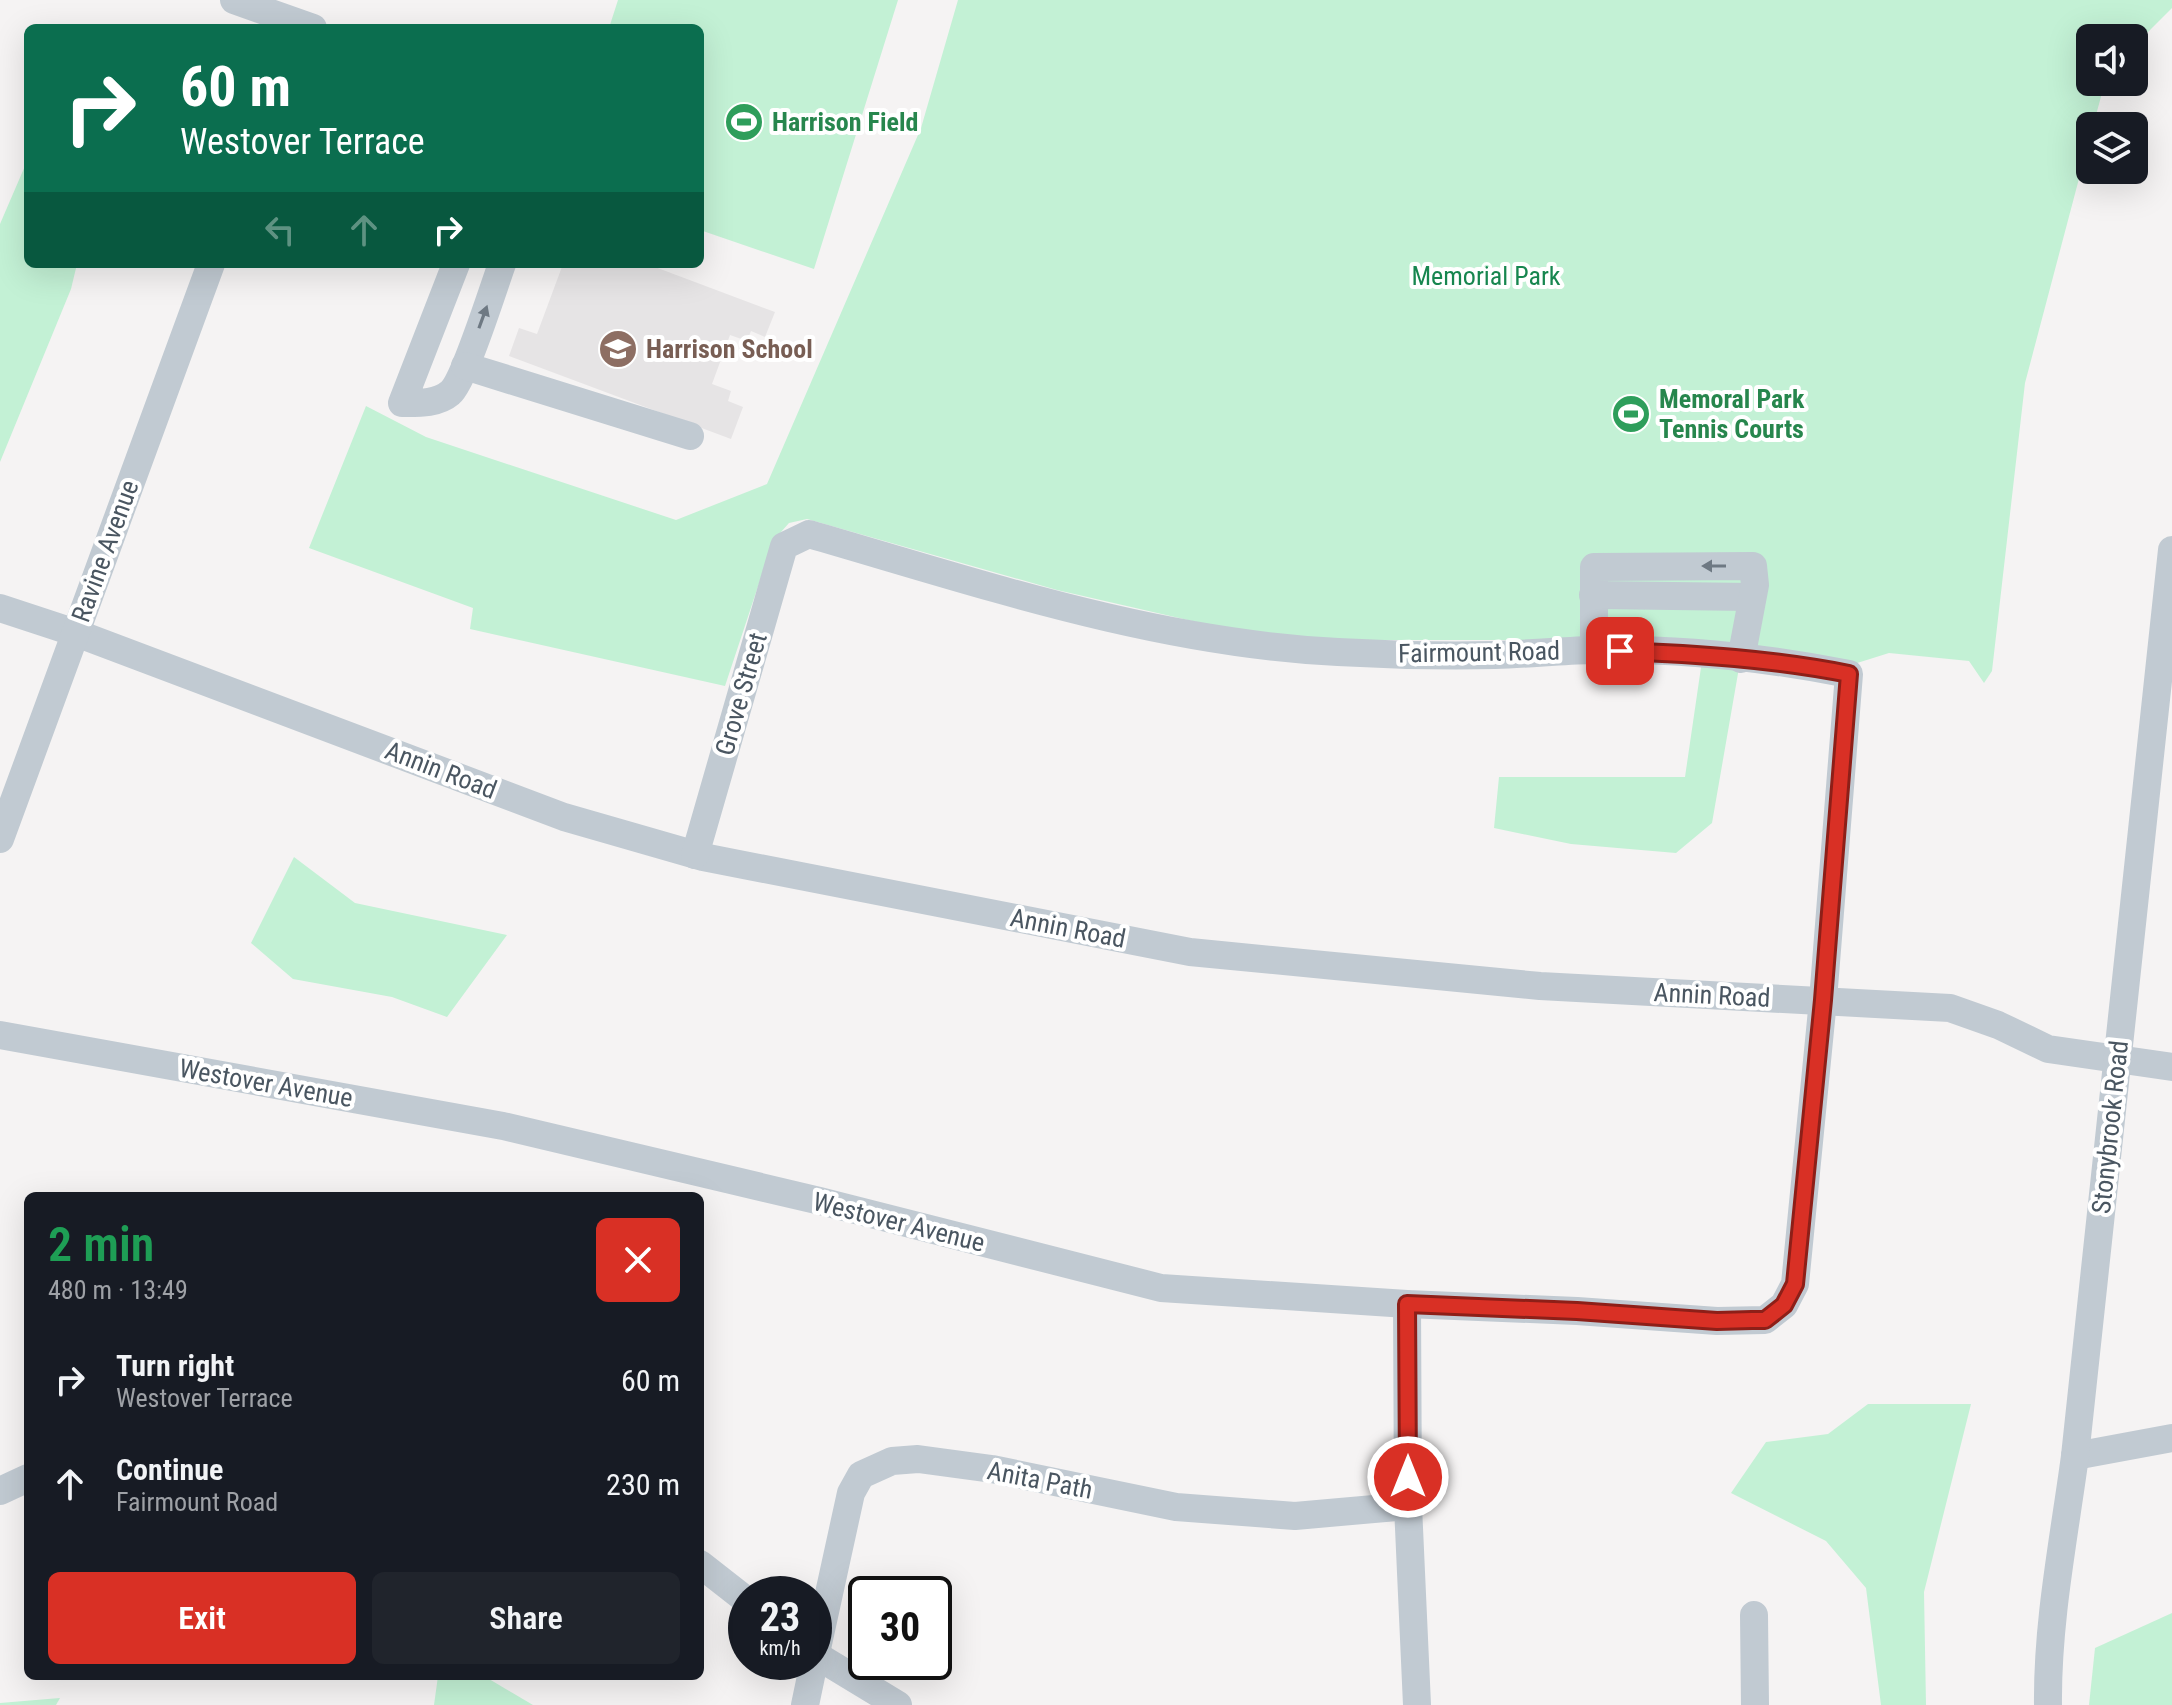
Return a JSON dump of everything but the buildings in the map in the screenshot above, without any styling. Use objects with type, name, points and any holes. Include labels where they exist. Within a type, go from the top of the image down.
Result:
[{"type":"street","points":[[234,0],[304,20]]},
{"type":"street","name":"Ravine Avenue","points":[[0,839],[210,268]]},
{"type":"street","points":[[454,268],[402,403],[438,401],[454,391],[501,268]]},
{"type":"street","points":[[465,366],[690,436]]},
{"type":"street","name":"Fairmount Road","points":[[796,538],[809,534],[1053,605],[1230,643],[1369,653],[1494,655],[1594,650],[1699,654],[1785,662],[1849,674],[1823,1000]]},
{"type":"street","name":"Grove Street","points":[[695,855],[784,546],[796,538]]},
{"type":"street","name":"Stonybrook Road","points":[[2048,1705],[2047,1681],[2075,1456],[2172,550]]},
{"type":"street","points":[[1594,650],[1594,567],[1753,566],[1755,585],[1741,659]]},
{"type":"street","name":"Annin Road","points":[[0,608],[76,633],[564,817],[695,855],[1190,952],[1540,986],[1950,1008],[1998,1025],[2048,1049],[2172,1067]]},
{"type":"street","name":"Westover Avenue","points":[[0,1035],[503,1126],[820,1201],[1161,1288],[1717,1321],[1765,1320],[1784,1305],[1795,1284],[1823,1000]]},
{"type":"street","points":[[1407,1304],[1408,1506],[1417,1705]]},
{"type":"street","points":[[2075,1456],[2172,1438]]},
{"type":"street","name":"Anita Path","points":[[832,1578],[851,1493],[861,1475],[892,1461],[918,1459],[992,1469],[1176,1507],[1295,1516],[1408,1506]]},
{"type":"street","points":[[0,1491],[24,1480]]},
{"type":"street","points":[[704,1567],[728,1586]]},
{"type":"street","points":[[1754,1615],[1755,1705]]},
{"type":"street","points":[[832,1668],[898,1705]]},
{"type":"street","name":"Anita Path","points":[[805,1705],[810,1680]]},
{"type":"shaded area","name":"Harrison School","points":[[562,268],[658,268],[775,312],[765,337],[751,331],[747,341],[730,335],[712,384],[731,391],[728,401],[743,407],[731,439],[509,356],[519,328],[537,334]]},
{"type":"green space","name":"Harrison Field","points":[[618,0],[898,0],[814,269],[704,231],[704,24],[610,24]]},
{"type":"green space","name":"Memorial Park","points":[[958,0],[2172,0],[2172,8],[2148,32],[2148,24],[2076,24],[2076,96],[2101,96],[2097,112],[2076,112],[2078,184],[2025,383],[1992,671],[1984,683],[1969,661],[1889,653],[1854,664],[1740,662],[1712,823],[1676,853],[1571,844],[1494,828],[1499,777],[1685,777],[1705,640],[1329,640],[1227,629],[1057,590],[807,519],[789,523],[773,541],[725,686],[470,629],[473,608],[309,548],[366,406],[426,437],[676,520],[767,484],[921,128]]},
{"type":"green space","points":[[24,168],[24,268],[76,268],[71,289],[0,462],[0,224]]},
{"type":"green space","points":[[294,857],[355,903],[507,935],[447,1017],[392,997],[293,979],[251,943]]},
{"type":"green space","points":[[1868,1404],[1971,1404],[1924,1592],[1926,1705],[1881,1705],[1866,1588],[1826,1541],[1731,1493],[1766,1442],[1828,1434]]},
{"type":"green space","points":[[2172,1613],[2172,1705],[2089,1705],[2095,1648]]},
{"type":"green space","points":[[437,1680],[491,1680],[533,1705],[434,1705]]},
{"type":"green space","points":[[60,1698],[56,1705],[0,1705],[0,1703]]},
{"type":"place","name":"Harrison Field","points":[[744,122]]},
{"type":"place","name":"Harrison School","points":[[618,349]]},
{"type":"place","name":"Memoral Park Tennis Courts","points":[[1631,414]]},
{"type":"route","points":[[1408,1477],[1407,1304],[1717,1321],[1765,1320],[1784,1305],[1795,1284],[1823,1000],[1849,674],[1785,662],[1620,651]]}]
